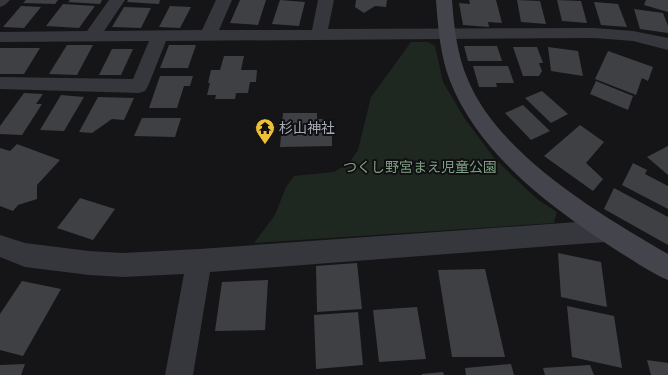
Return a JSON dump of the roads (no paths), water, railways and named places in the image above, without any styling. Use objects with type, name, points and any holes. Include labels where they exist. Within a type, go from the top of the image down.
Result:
[{"type":"street","points":[[92,36],[117,0]]},
{"type":"street","points":[[208,36],[224,0]]},
{"type":"street","points":[[319,35],[326,0]]},
{"type":"street","points":[[444,0],[447,35],[458,79],[476,114],[508,152],[552,192],[605,231],[668,268]]},
{"type":"street","points":[[0,37],[594,33],[633,36],[668,44]]},
{"type":"street","points":[[0,83],[140,86],[159,37]]},
{"type":"street","points":[[0,246],[25,255],[89,263],[123,265],[199,261],[605,231]]},
{"type":"street","points":[[179,375],[199,261]]},
{"type":"place","name":"杉山神社","points":[[265,145]]},
{"type":"park label","name":"つくし野宮まえ児童公園","points":[[420,167]]}]
